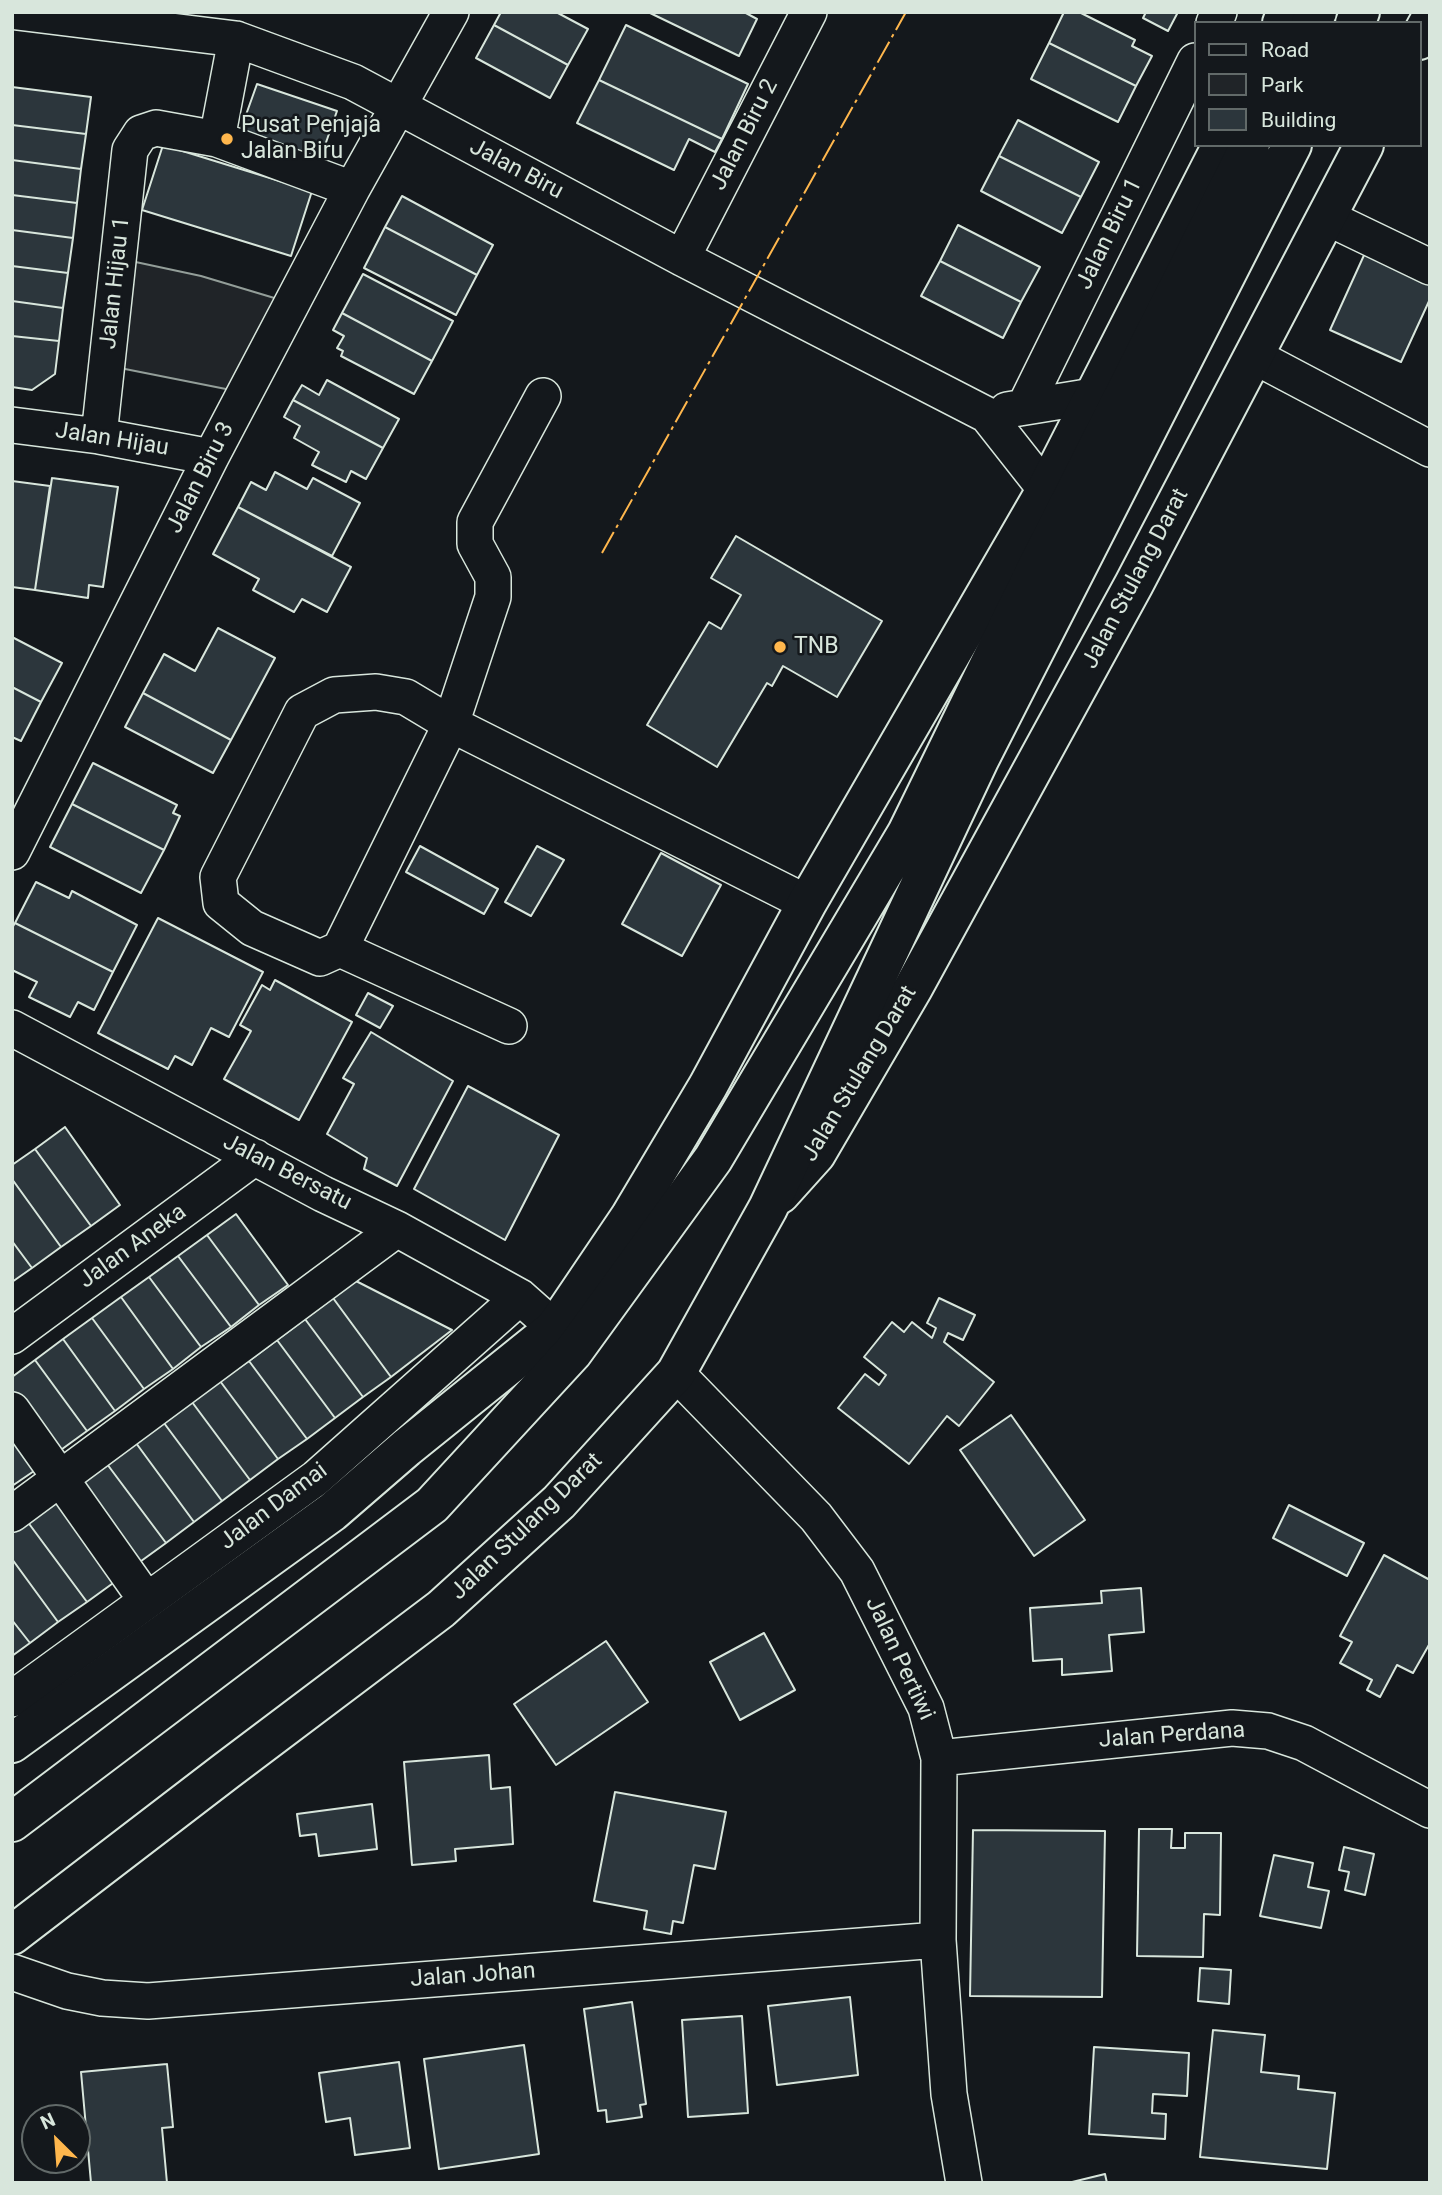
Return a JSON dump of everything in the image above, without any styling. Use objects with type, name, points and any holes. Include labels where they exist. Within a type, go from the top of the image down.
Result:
[{"type":"main road","points":[[1421,36],[1430,20]]},
{"type":"main road","points":[[12,1743],[332,1512],[406,1448],[555,1328],[623,1227],[708,1086],[807,903],[1046,490],[1221,147]]},
{"type":"main road","points":[[12,1822],[432,1504],[573,1352],[713,1159],[907,833],[1039,563],[1249,147]]},
{"type":"main road","points":[[768,1208],[979,760],[1291,147]]},
{"type":"main road","name":"Jalan Stulang Darat","points":[[12,1935],[441,1609],[559,1503],[676,1373],[768,1208],[816,1154],[913,988],[1134,584],[1265,362],[1326,217],[1363,147]]},
{"type":"street","name":"Jalan Biru","points":[[17,12],[236,40],[354,82],[682,258],[987,415],[1046,490]]},
{"type":"street","name":"Jalan Biru 3","points":[[12,852],[211,457],[352,189],[451,12]]},
{"type":"street","name":"Jalan Biru 2","points":[[682,258],[809,12]]},
{"type":"street","points":[[236,40],[217,139],[352,189]]},
{"type":"street","name":"Jalan Biru 1","points":[[1025,406],[1194,63]]},
{"type":"street","name":"Jalan Hijau 1","points":[[99,436],[130,150],[141,133],[156,128],[217,139]]},
{"type":"street","points":[[1326,217],[1430,267]]},
{"type":"street","points":[[1265,362],[1430,449]]},
{"type":"street","points":[[543,396],[475,522],[475,544],[493,577],[494,597],[451,724],[340,949],[320,958],[252,928],[221,903],[218,877],[302,712],[334,695],[376,692],[406,697],[451,724],[807,903]]},
{"type":"street","points":[[987,415],[1025,406],[1093,396]]},
{"type":"street","name":"Jalan Hijau","points":[[12,425],[99,436],[211,457]]},
{"type":"street","points":[[340,949],[509,1026]]},
{"type":"street","name":"Jalan Bersatu","points":[[12,1028],[323,1194],[397,1229],[520,1297],[555,1328]]},
{"type":"street","name":"Jalan Aneka","points":[[12,1336],[254,1157]]},
{"type":"street","points":[[12,1514],[397,1229]]},
{"type":"street","name":"Jalan Damai","points":[[12,1699],[316,1478],[520,1297]]},
{"type":"street","name":"Jalan Pertiwi","points":[[676,1373],[816,1517],[857,1571],[926,1708],[939,1758],[937,1940],[950,2094],[964,2183]]},
{"type":"street","points":[[12,1410],[146,1601]]},
{"type":"street","name":"Jalan Perdana","points":[[939,1758],[1232,1728],[1269,1731],[1304,1743],[1430,1810]]},
{"type":"street","name":"Jalan Johan","points":[[12,1972],[67,1992],[148,2001],[937,1940]]},
{"type":"green space","points":[[131,261],[201,276],[281,300],[236,391],[115,367]]},
{"type":"building","points":[[501,12],[556,12],[588,29],[568,65],[494,25]]},
{"type":"building","points":[[648,12],[744,12],[757,19],[739,56]]},
{"type":"building","points":[[1064,12],[1079,12],[1135,40],[1132,46],[1152,56],[1136,86],[1049,43]]},
{"type":"building","points":[[1146,12],[1178,12],[1168,31],[1143,18]]},
{"type":"building","points":[[494,25],[568,65],[550,98],[476,58]]},
{"type":"building","points":[[626,25],[748,84],[722,139],[599,80]]},
{"type":"building","points":[[1049,43],[1136,86],[1118,122],[1031,79]]},
{"type":"building","points":[[599,80],[722,139],[715,152],[689,139],[674,170],[577,123]]},
{"type":"building","points":[[257,84],[337,111],[316,171],[237,140]]},
{"type":"building","points":[[12,87],[91,97],[86,134],[12,125]]},
{"type":"building","points":[[1018,120],[1099,162],[1081,197],[999,156]]},
{"type":"building","points":[[12,125],[86,134],[81,169],[12,160]]},
{"type":"building","points":[[163,145],[312,191],[291,256],[142,210]]},
{"type":"building","points":[[999,156],[1081,197],[1062,233],[981,191]]},
{"type":"building","points":[[12,160],[81,169],[77,203],[12,195]]},
{"type":"building","points":[[12,195],[77,203],[73,238],[12,230]]},
{"type":"building","points":[[402,196],[493,245],[477,275],[385,227]]},
{"type":"building","points":[[958,225],[1040,267],[1021,302],[940,261]]},
{"type":"building","points":[[385,227],[477,275],[456,315],[364,268]]},
{"type":"building","points":[[12,230],[73,238],[68,273],[12,266]]},
{"type":"building","points":[[1365,253],[1430,282],[1430,299],[1401,362],[1330,330]]},
{"type":"building","points":[[940,261],[1021,302],[1003,338],[921,296]]},
{"type":"building","points":[[12,266],[68,273],[63,308],[12,301]]},
{"type":"building","points":[[363,274],[453,321],[432,361],[342,313]]},
{"type":"building","points":[[12,301],[63,308],[59,341],[12,336]]},
{"type":"building","points":[[342,313],[432,361],[414,394],[341,356],[343,351],[337,348],[344,336],[333,330]]},
{"type":"building","points":[[12,336],[59,341],[55,374],[32,390],[12,387]]},
{"type":"building","points":[[327,380],[399,419],[383,448],[293,400],[302,385],[319,395]]},
{"type":"building","points":[[293,400],[383,448],[366,479],[351,471],[346,482],[312,465],[319,452],[294,438],[300,426],[284,417]]},
{"type":"building","points":[[275,472],[307,489],[313,478],[360,503],[332,556],[238,507],[251,482],[266,490]]},
{"type":"building","points":[[52,478],[118,487],[103,587],[89,585],[88,598],[35,590]]},
{"type":"building","points":[[12,481],[50,486],[35,590],[12,587]]},
{"type":"building","points":[[238,507],[351,567],[327,612],[302,599],[294,612],[253,590],[259,579],[213,554]]},
{"type":"building","name":"TNB","points":[[736,536],[882,621],[837,697],[783,666],[772,686],[767,683],[717,767],[647,725],[709,622],[721,629],[741,595],[711,578]]},
{"type":"building","points":[[218,628],[275,658],[231,740],[143,693],[164,654],[195,671]]},
{"type":"building","points":[[12,637],[62,663],[41,702],[12,687]]},
{"type":"building","points":[[12,687],[41,702],[21,741],[12,737]]},
{"type":"building","points":[[143,693],[231,740],[213,773],[125,727]]},
{"type":"building","points":[[93,763],[177,805],[173,813],[180,816],[164,850],[72,804]]},
{"type":"building","points":[[72,804],[164,850],[141,893],[50,847]]},
{"type":"building","points":[[420,846],[498,889],[484,914],[406,872]]},
{"type":"building","points":[[537,846],[564,860],[531,916],[505,902]]},
{"type":"building","points":[[661,853],[721,885],[682,956],[622,924]]},
{"type":"building","points":[[36,882],[69,898],[72,891],[137,925],[113,972],[15,923]]},
{"type":"building","points":[[158,918],[263,972],[229,1037],[211,1028],[192,1065],[175,1056],[168,1069],[98,1033]]},
{"type":"building","points":[[15,923],[113,972],[94,1010],[78,1002],[70,1017],[29,997],[37,982],[12,970],[12,928]]},
{"type":"building","points":[[275,980],[352,1022],[299,1120],[224,1079],[251,1031],[240,1025],[262,985],[270,990]]},
{"type":"building","points":[[368,993],[393,1006],[380,1028],[356,1015]]},
{"type":"building","points":[[371,1032],[453,1081],[397,1186],[364,1169],[367,1158],[327,1134],[354,1084],[343,1078]]},
{"type":"building","points":[[468,1086],[559,1135],[505,1240],[414,1189]]},
{"type":"building","points":[[65,1127],[120,1205],[91,1226],[35,1149]]},
{"type":"building","points":[[35,1149],[91,1226],[61,1247],[12,1179],[12,1165]]},
{"type":"building","points":[[12,1179],[61,1247],[32,1268],[12,1241]]},
{"type":"building","points":[[236,1214],[288,1285],[259,1305],[207,1235]]},
{"type":"building","points":[[207,1235],[259,1305],[231,1327],[178,1256]]},
{"type":"building","points":[[12,1241],[32,1268],[12,1282]]},
{"type":"building","points":[[178,1256],[231,1327],[201,1347],[149,1277]]},
{"type":"building","points":[[149,1277],[201,1347],[173,1369],[121,1297]]},
{"type":"building","points":[[356,1281],[452,1330],[391,1377],[333,1298]]},
{"type":"building","points":[[121,1297],[173,1369],[144,1389],[92,1318]]},
{"type":"building","points":[[333,1298],[391,1377],[363,1397],[305,1319]]},
{"type":"building","points":[[939,1298],[975,1315],[963,1340],[948,1333],[944,1342],[994,1382],[959,1426],[947,1416],[909,1464],[838,1408],[865,1374],[879,1385],[886,1375],[864,1357],[892,1322],[904,1332],[912,1322],[932,1338],[936,1328],[927,1323]]},
{"type":"building","points":[[92,1318],[144,1389],[115,1411],[63,1339]]},
{"type":"building","points":[[305,1319],[363,1397],[335,1418],[277,1340]]},
{"type":"building","points":[[63,1339],[115,1411],[87,1431],[35,1360]]},
{"type":"building","points":[[277,1340],[335,1418],[307,1439],[249,1361]]},
{"type":"building","points":[[35,1360],[87,1431],[58,1452],[12,1390],[12,1377]]},
{"type":"building","points":[[249,1361],[307,1439],[278,1459],[220,1381]]},
{"type":"building","points":[[220,1381],[278,1459],[250,1480],[192,1402]]},
{"type":"building","points":[[192,1402],[250,1480],[222,1501],[164,1423]]},
{"type":"building","points":[[1011,1415],[1085,1520],[1034,1556],[960,1450]]},
{"type":"building","points":[[164,1423],[222,1501],[194,1522],[136,1443]]},
{"type":"building","points":[[12,1436],[37,1469],[12,1486]]},
{"type":"building","points":[[136,1443],[194,1522],[166,1543],[107,1464]]},
{"type":"building","points":[[107,1464],[166,1543],[137,1564],[80,1485]]},
{"type":"building","points":[[56,1500],[116,1581],[87,1602],[27,1521]]},
{"type":"building","points":[[1289,1505],[1364,1543],[1347,1576],[1273,1538]]},
{"type":"building","points":[[27,1521],[87,1602],[58,1622],[12,1559],[12,1532]]},
{"type":"building","points":[[1384,1555],[1430,1580],[1430,1643],[1413,1673],[1397,1665],[1380,1697],[1367,1690],[1372,1680],[1340,1663],[1352,1642],[1340,1636]]},
{"type":"building","points":[[12,1559],[58,1622],[30,1643],[12,1620]]},
{"type":"building","points":[[1141,1588],[1144,1632],[1109,1635],[1112,1671],[1062,1675],[1062,1659],[1033,1661],[1030,1608],[1102,1603],[1101,1591]]},
{"type":"building","points":[[12,1620],[30,1643],[12,1656]]},
{"type":"building","points":[[764,1633],[795,1690],[740,1720],[710,1662]]},
{"type":"building","points":[[606,1641],[648,1702],[556,1765],[514,1704]]},
{"type":"building","points":[[489,1755],[491,1789],[510,1787],[513,1844],[455,1849],[456,1861],[412,1865],[404,1762]]},
{"type":"building","points":[[615,1792],[726,1812],[715,1869],[694,1865],[683,1923],[673,1921],[671,1934],[644,1929],[647,1911],[594,1901]]},
{"type":"building","points":[[372,1804],[377,1849],[319,1856],[316,1834],[300,1836],[297,1814]]},
{"type":"building","points":[[1139,1829],[1172,1829],[1171,1848],[1185,1848],[1185,1833],[1221,1833],[1220,1915],[1204,1914],[1203,1957],[1137,1956]]},
{"type":"building","points":[[973,1830],[1105,1831],[1102,1997],[970,1996]]},
{"type":"building","points":[[1344,1847],[1374,1854],[1365,1895],[1345,1890],[1349,1872],[1339,1870]]},
{"type":"building","points":[[1274,1855],[1313,1863],[1308,1887],[1329,1891],[1321,1928],[1260,1916]]},
{"type":"building","points":[[1200,1968],[1231,1970],[1229,2004],[1198,2001]]},
{"type":"building","points":[[850,1997],[858,2075],[777,2085],[768,2006]]},
{"type":"building","points":[[632,2002],[646,2104],[640,2105],[642,2117],[607,2122],[606,2110],[598,2111],[584,2009]]},
{"type":"building","points":[[742,2016],[748,2113],[688,2117],[682,2020]]},
{"type":"building","points":[[1213,2030],[1265,2035],[1261,2072],[1299,2076],[1298,2089],[1335,2093],[1327,2169],[1200,2157]]},
{"type":"building","points":[[524,2045],[539,2154],[439,2169],[424,2059]]},
{"type":"building","points":[[1094,2047],[1189,2053],[1187,2096],[1153,2094],[1152,2113],[1166,2114],[1165,2139],[1089,2134]]},
{"type":"building","points":[[399,2062],[410,2148],[355,2155],[350,2118],[326,2122],[319,2073]]},
{"type":"building","points":[[167,2064],[173,2127],[162,2128],[167,2183],[91,2183],[91,2104],[84,2104],[81,2072]]},
{"type":"building","points":[[1105,2174],[1107,2183],[1068,2183]]},
{"type":"power","points":[[602,553],[906,12]]},
{"type":"place","name":"Pusat Penjaja Jalan Biru","points":[[227,139]]},
{"type":"place","name":"TNB","points":[[780,647]]}]
